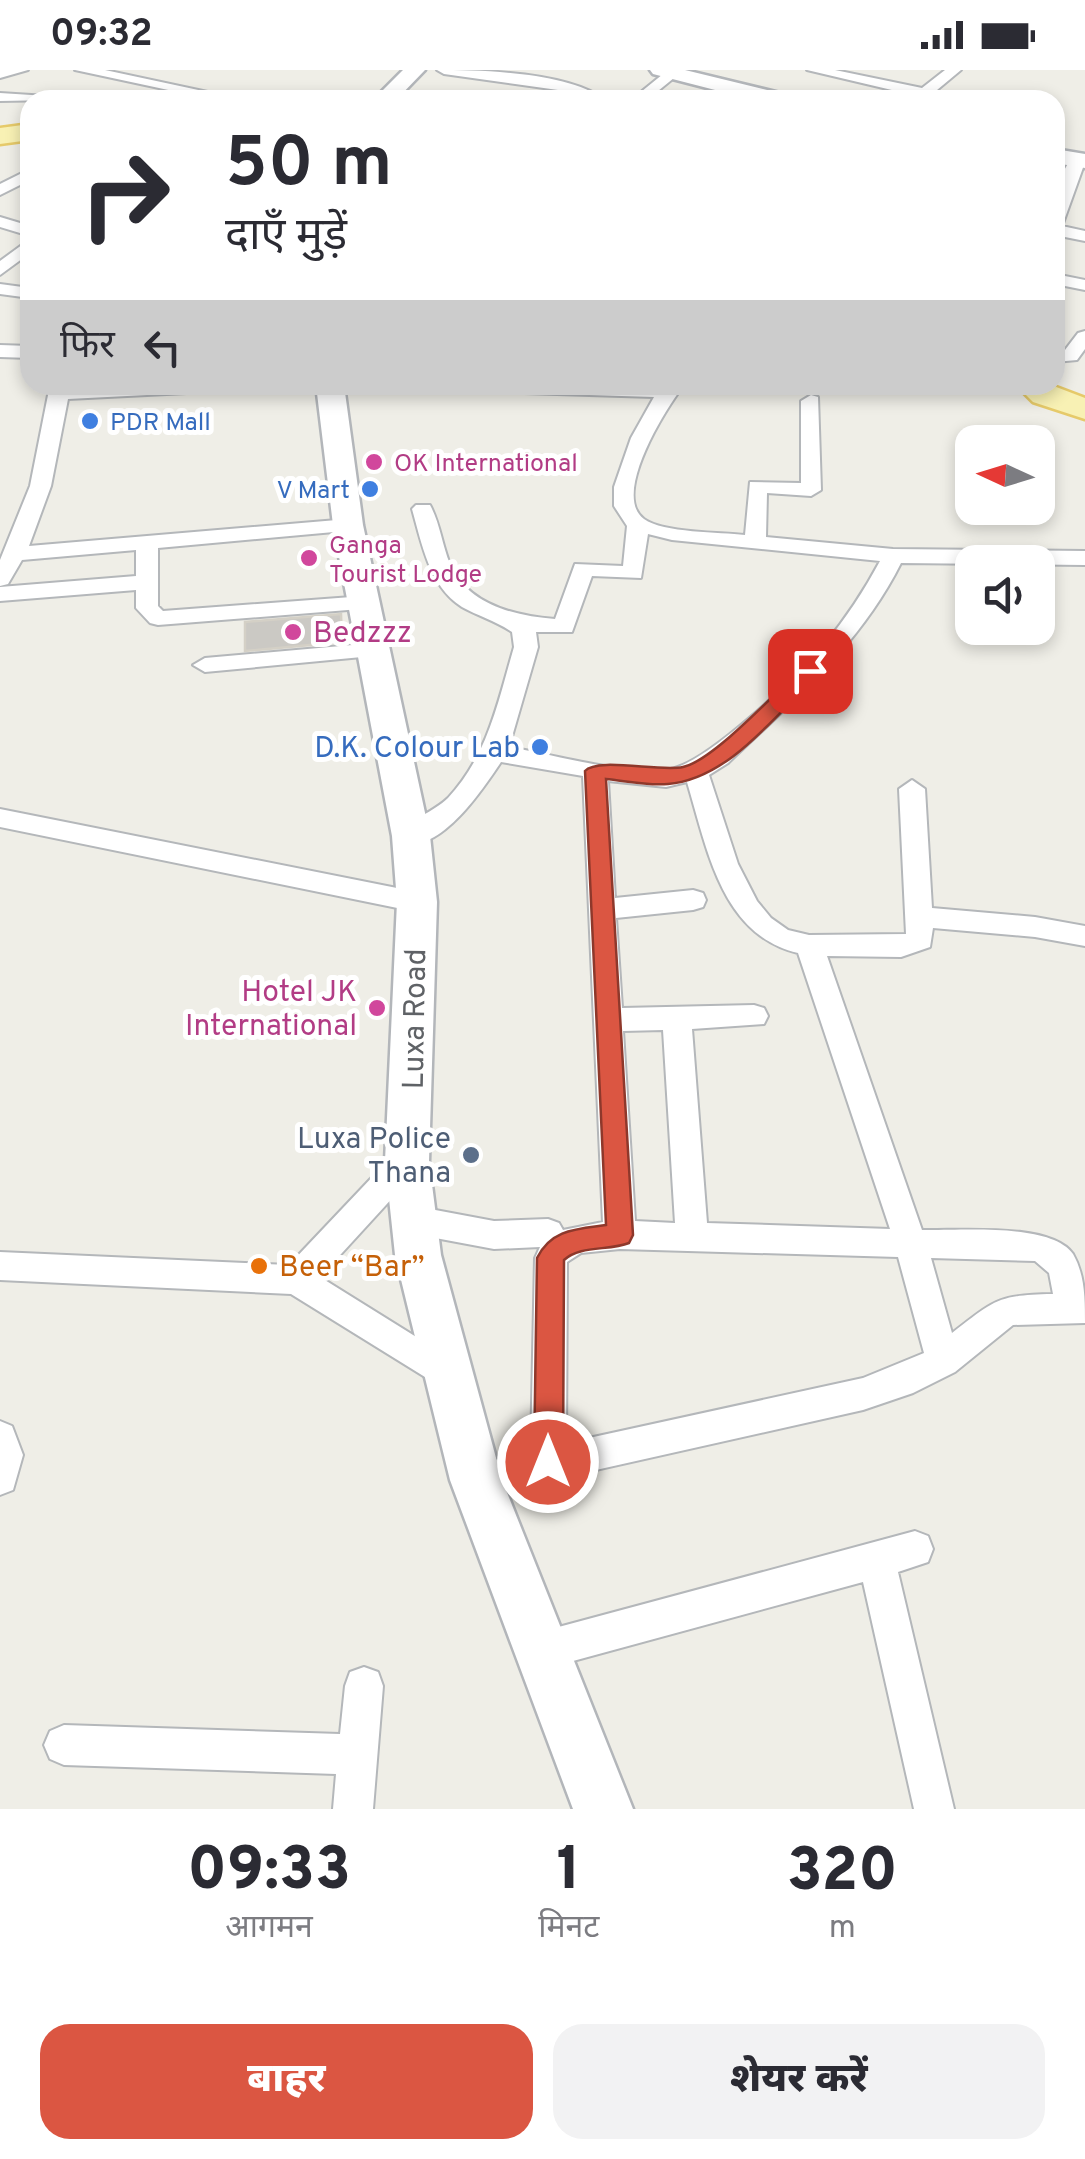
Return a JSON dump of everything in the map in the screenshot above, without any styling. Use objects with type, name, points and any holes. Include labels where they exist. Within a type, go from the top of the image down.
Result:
[{"type":"main road","points":[[1044,395],[1085,409]]},
{"type":"street","points":[[0,74],[20,70]]},
{"type":"street","points":[[69,85],[82,70],[205,85],[216,90]]},
{"type":"street","points":[[399,90],[415,70]]},
{"type":"street","points":[[444,70],[576,90]]},
{"type":"street","points":[[814,70],[896,90]]},
{"type":"street","points":[[929,90],[954,70]]},
{"type":"street","points":[[648,90],[666,72],[736,90]]},
{"type":"street","points":[[509,90],[519,81]]},
{"type":"street","points":[[1065,189],[1073,159]]},
{"type":"street","points":[[0,270],[20,253]]},
{"type":"street","points":[[1065,356],[1070,356],[1085,337]]},
{"type":"street","points":[[0,579],[16,554],[40,491],[59,395]]},
{"type":"street","points":[[318,395],[337,526],[359,603]]},
{"type":"street","points":[[331,395],[359,603],[409,901]]},
{"type":"street","points":[[423,509],[449,586],[477,606],[516,623],[564,628],[583,569],[633,573],[638,525],[622,500],[624,483],[667,395]]},
{"type":"street","points":[[754,542],[758,486],[811,490],[811,401]]},
{"type":"street","points":[[638,525],[672,534],[893,556],[1085,558]]},
{"type":"street","points":[[16,554],[337,526]]},
{"type":"street","points":[[147,542],[150,614],[170,620],[359,603]]},
{"type":"street","points":[[495,753],[595,771],[666,778],[696,772],[830,653],[873,596],[893,556]]},
{"type":"street","points":[[0,594],[147,582]]},
{"type":"street","points":[[411,836],[434,826],[455,810],[495,753],[526,647],[525,632],[516,623]]},
{"type":"street","points":[[205,666],[368,651]]},
{"type":"street","points":[[368,651],[411,836],[409,901],[386,1125],[406,1161],[418,1256],[476,1480],[603,1809]]},
{"type":"street","points":[[595,771],[620,1235]]},
{"type":"street","points":[[696,772],[739,895],[766,929],[809,945],[913,945],[920,940],[912,788]]},
{"type":"street","points":[[0,818],[409,901]]},
{"type":"street","points":[[602,909],[693,900]]},
{"type":"street","points":[[921,917],[1035,927],[1085,936]]},
{"type":"street","points":[[809,945],[910,1242],[943,1361]]},
{"type":"street","points":[[608,1020],[754,1016]]},
{"type":"street","points":[[677,1018],[692,1234]]},
{"type":"street","points":[[296,1280],[406,1161]]},
{"type":"street","points":[[414,1220],[494,1236],[548,1233]]},
{"type":"street","points":[[476,1480],[863,1394],[901,1382],[943,1361],[1007,1310],[1078,1308],[1067,1272],[1062,1260],[1049,1251],[1018,1244],[692,1234],[620,1235],[572,1241],[557,1248],[550,1258],[548,1462]]},
{"type":"street","points":[[0,1266],[296,1280],[446,1374]]},
{"type":"street","points":[[0,1438],[5,1454],[0,1478]]},
{"type":"street","points":[[540,1651],[914,1549]]},
{"type":"street","points":[[876,1559],[934,1809]]},
{"type":"street","points":[[353,1809],[364,1686]]},
{"type":"street","points":[[64,1745],[358,1754]]},
{"type":"building","name":"Bedzzz","points":[[341,614],[342,642],[245,651],[245,622]]},
{"type":"place","name":"PDR Mall","points":[[90,421]]},
{"type":"place","name":"OK International","points":[[374,462]]},
{"type":"place","name":"V Mart","points":[[370,489]]},
{"type":"place","name":"Ganga Tourist Lodge","points":[[309,558]]},
{"type":"place","name":"Bedzzz","points":[[293,632]]},
{"type":"place","name":"D.K. Colour Lab","points":[[540,747]]},
{"type":"place","name":"Hotel JK International","points":[[377,1008]]},
{"type":"place","name":"Luxa Police Thana","points":[[471,1155]]},
{"type":"place","name":"Beer “Bar”","points":[[259,1266]]},
{"type":"route","points":[[548,1462],[550,1258],[557,1248],[572,1241],[620,1235],[595,771],[666,778],[696,772],[810,671]]}]
